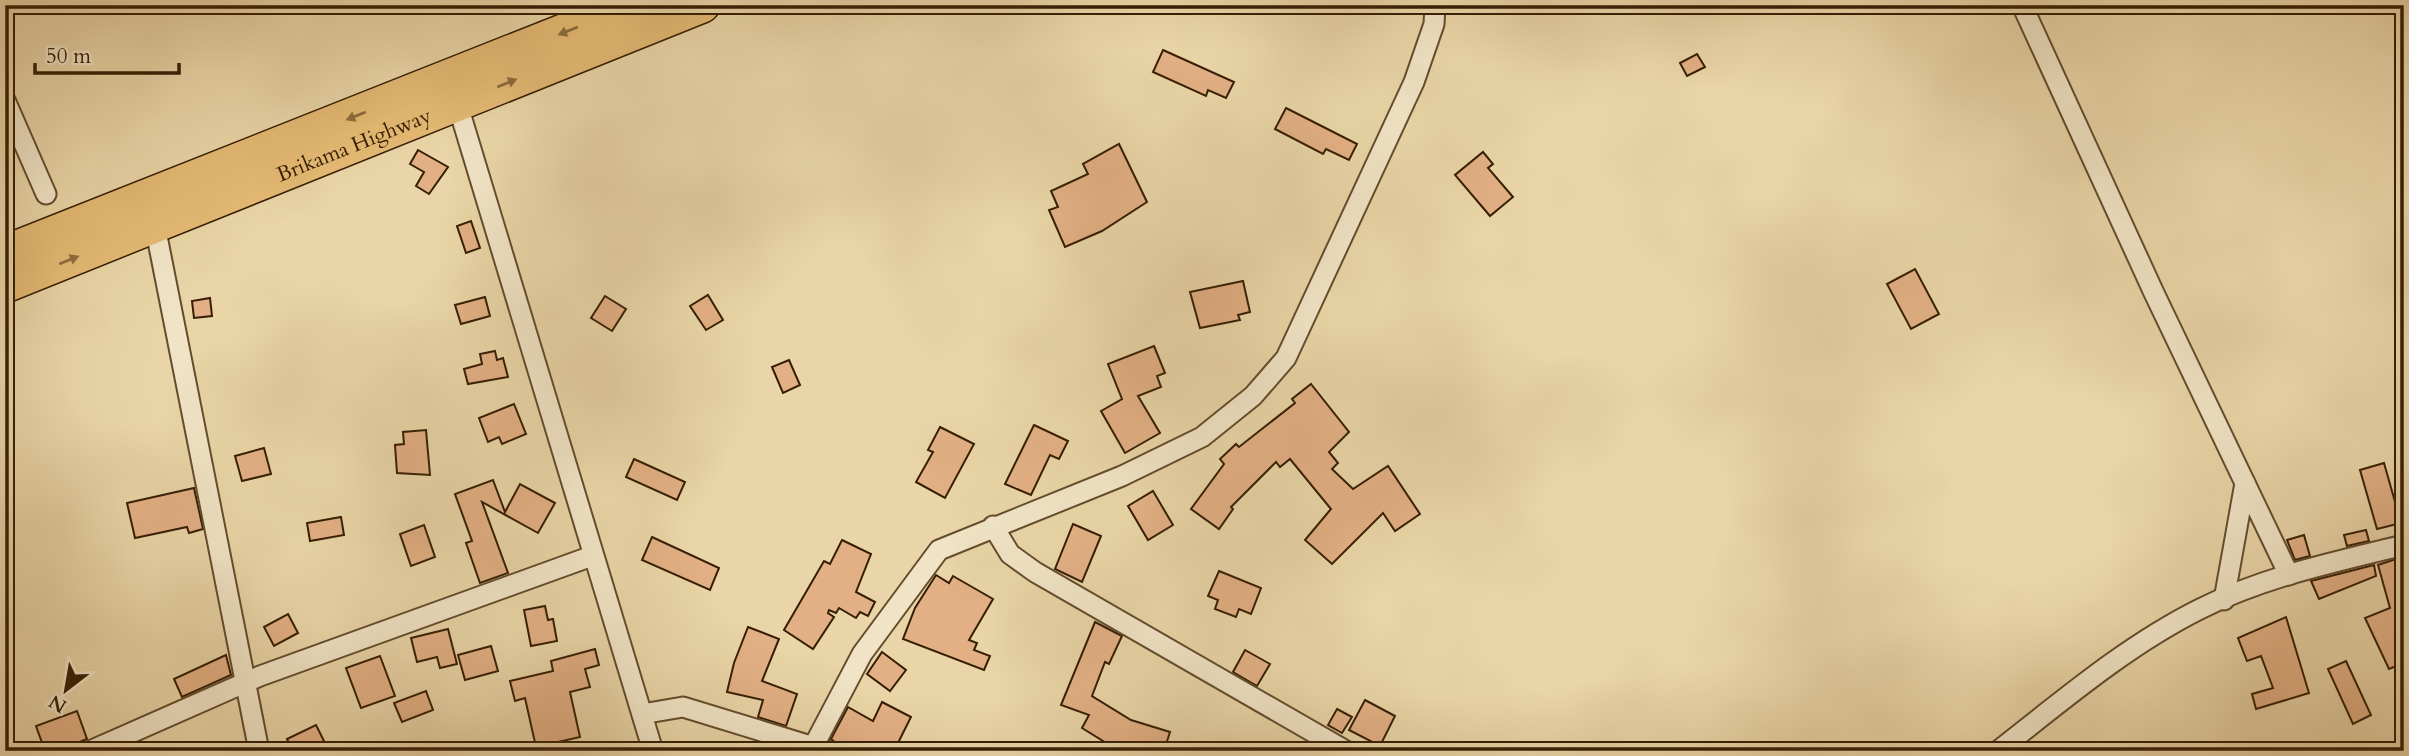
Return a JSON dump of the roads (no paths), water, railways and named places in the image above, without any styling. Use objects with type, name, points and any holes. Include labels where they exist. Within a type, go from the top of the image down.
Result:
[{"type":"highway","name":"Brikama Highway","points":[[452,91],[631,5]]},
{"type":"highway","name":"Brikama Highway","points":[[5,285],[152,212],[452,91],[702,5]]},
{"type":"highway","name":"Brikama Highway","points":[[5,253],[152,212]]},
{"type":"street","points":[[642,715],[683,707],[817,749],[862,654],[939,550],[1122,475],[1202,437],[1253,396],[1286,358],[1414,82],[1434,24],[1435,5]]},
{"type":"street","points":[[2022,5],[2289,575]]},
{"type":"street","points":[[452,91],[653,751]]},
{"type":"street","points":[[5,100],[46,194]]},
{"type":"street","points":[[152,212],[259,751]]},
{"type":"street","points":[[2224,600],[2245,483]]},
{"type":"street","points":[[993,526],[1010,554],[1035,572],[1346,751]]},
{"type":"street","points":[[1998,751],[2117,660],[2200,609],[2289,575],[2404,545]]},
{"type":"street","points":[[90,751],[246,682],[592,556]]}]
